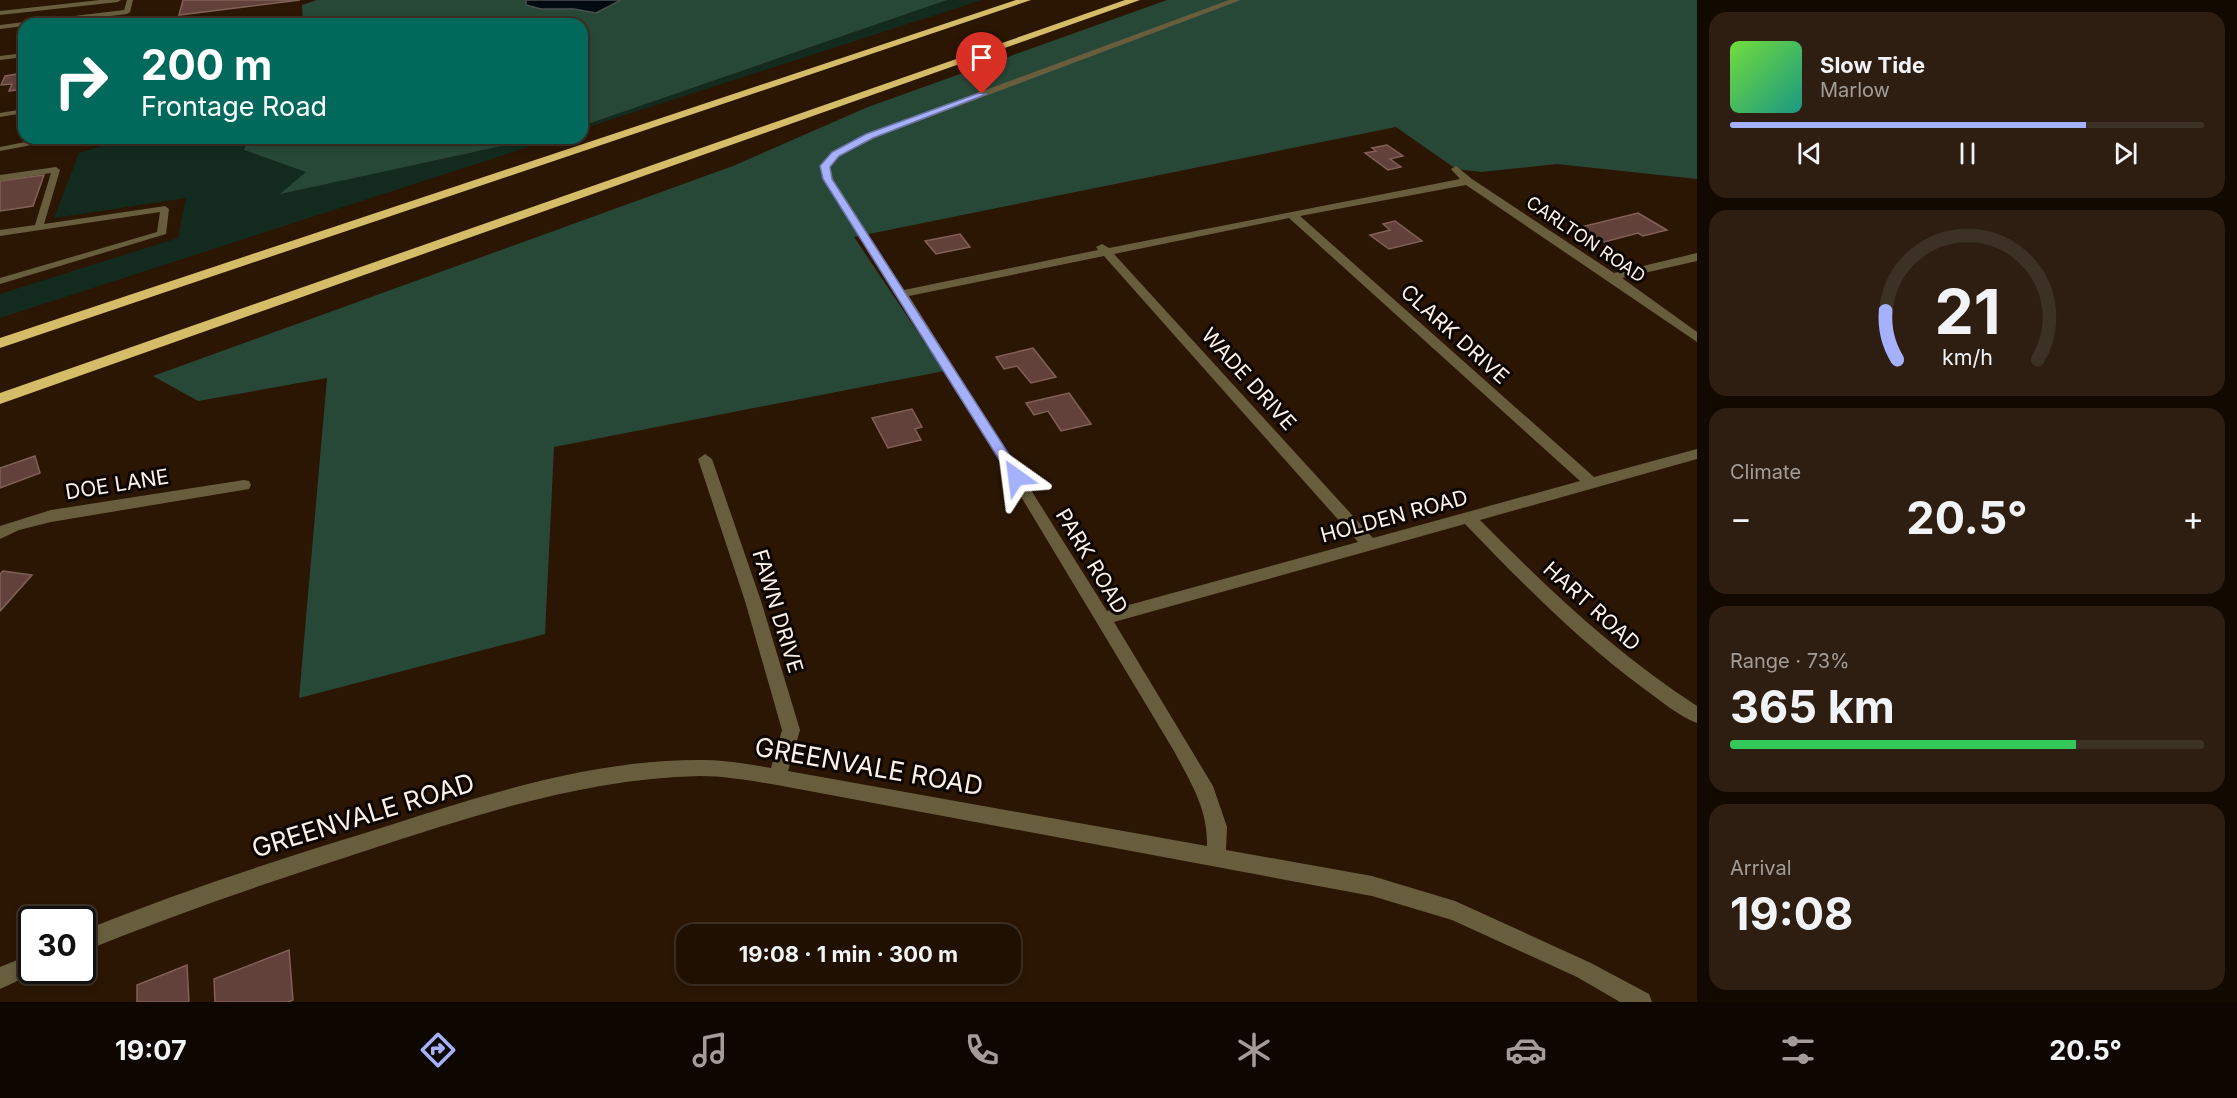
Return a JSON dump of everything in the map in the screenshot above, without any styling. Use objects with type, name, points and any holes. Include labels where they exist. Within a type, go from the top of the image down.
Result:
[{"type":"highway","points":[[0,343],[1026,0]]},
{"type":"highway","points":[[0,399],[1135,0]]},
{"type":"street","name":"PARK ROAD","points":[[1216,856],[1217,827],[1206,792],[1004,456],[828,179],[825,166],[836,154],[870,136],[1237,0]]},
{"type":"street","name":"CARLTON ROAD","points":[[1456,169],[1468,181],[1612,277],[1697,338]]},
{"type":"street","points":[[901,294],[1102,247],[1468,181]]},
{"type":"street","name":"CLARK DRIVE","points":[[1291,214],[1592,483]]},
{"type":"street","name":"WADE DRIVE","points":[[1102,247],[1369,544]]},
{"type":"street","points":[[1612,277],[1697,257]]},
{"type":"street","name":"HOLDEN ROAD","points":[[1102,619],[1697,454]]},
{"type":"street","name":"FAWN DRIVE","points":[[705,459],[753,602],[791,730],[777,777]]},
{"type":"street","name":"DOE LANE","points":[[0,533],[14,526],[51,516],[244,485]]},
{"type":"street","name":"HART ROAD","points":[[1468,518],[1547,597],[1610,654],[1667,697],[1697,715]]},
{"type":"street","name":"GREENVALE ROAD","points":[[96,937],[249,878],[451,814],[584,781],[700,768],[734,770],[777,777],[1372,886],[1455,911],[1584,970],[1641,1002]]},
{"type":"street","points":[[0,978],[18,970]]},
{"type":"lane","points":[[0,13],[118,0]]},
{"type":"lane","points":[[76,18],[127,12],[130,0]]},
{"type":"lane","points":[[0,27],[18,25]]},
{"type":"lane","points":[[0,58],[18,56]]},
{"type":"lane","points":[[0,115],[18,112]]},
{"type":"lane","points":[[0,149],[26,144]]},
{"type":"lane","points":[[0,178],[56,170],[39,227]]},
{"type":"lane","points":[[0,233],[165,209],[161,234],[0,281]]},
{"type":"green space","points":[[317,0],[947,0],[588,124],[588,18],[303,18],[302,5]]},
{"type":"green space","points":[[947,0],[982,0],[588,127],[588,124]]},
{"type":"green space","points":[[1167,0],[1697,0],[1697,179],[1557,164],[1481,172],[1456,169],[1396,127],[854,237],[944,371],[554,447],[545,634],[299,698],[327,378],[198,401],[153,376],[733,166],[868,107]]},
{"type":"green space","points":[[108,144],[246,144],[244,150],[307,172],[282,193],[511,144],[537,144],[0,318],[0,294],[178,238],[186,198],[54,218],[79,153]]},
{"type":"green space","points":[[246,144],[511,144],[280,194],[306,172],[244,150]]},
{"type":"shaded area","points":[[526,0],[621,0],[596,13],[574,9],[541,9],[526,5]]},
{"type":"building","points":[[183,0],[300,0],[179,15]]},
{"type":"building","points":[[18,74],[18,90],[9,91],[12,84],[1,85],[5,76]]},
{"type":"building","points":[[1387,145],[1403,156],[1390,159],[1401,167],[1388,170],[1365,153],[1376,151],[1372,148]]},
{"type":"building","points":[[44,175],[33,206],[0,211],[0,181]]},
{"type":"building","points":[[1638,213],[1667,230],[1643,236],[1638,233],[1604,242],[1581,227]]},
{"type":"building","points":[[1395,221],[1422,241],[1389,249],[1370,235],[1390,230],[1383,224]]},
{"type":"building","points":[[960,234],[970,247],[936,254],[925,241]]},
{"type":"building","points":[[1033,348],[1056,377],[1031,383],[1017,366],[1004,369],[996,357]]},
{"type":"building","points":[[1069,393],[1091,424],[1061,431],[1048,411],[1034,415],[1026,403]]},
{"type":"building","points":[[912,409],[922,427],[915,429],[921,440],[888,448],[872,418]]},
{"type":"building","points":[[35,456],[40,473],[0,488],[0,468]]},
{"type":"building","points":[[3,571],[32,575],[0,611],[0,574]]},
{"type":"building","points":[[289,950],[293,1000],[288,1002],[215,1002],[214,979]]},
{"type":"building","points":[[187,965],[189,1002],[137,1002],[137,985]]},
{"type":"route","points":[[982,94],[870,136],[836,154],[825,166],[828,179],[1016,477]]}]
